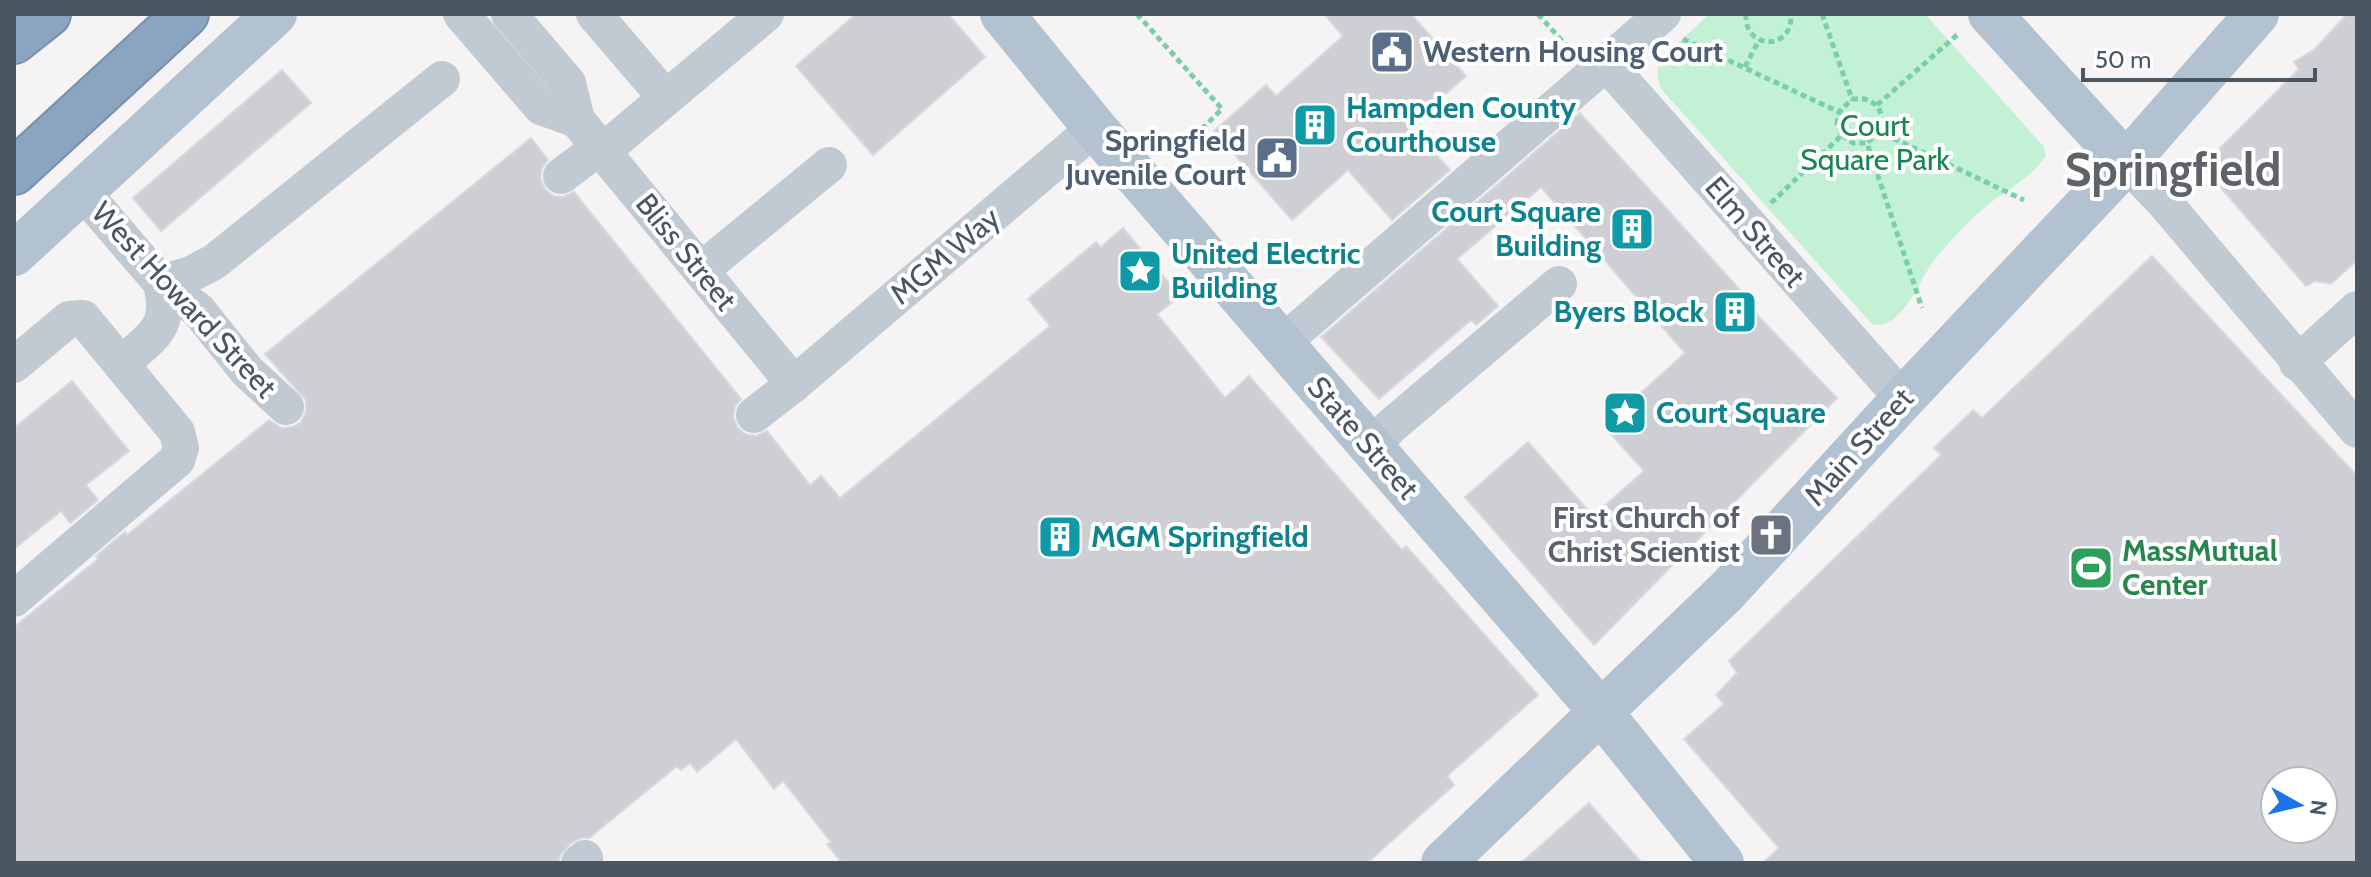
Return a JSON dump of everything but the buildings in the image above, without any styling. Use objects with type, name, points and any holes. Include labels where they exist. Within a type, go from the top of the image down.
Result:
[{"type":"highway","points":[[14,41],[48,14]]},
{"type":"highway","points":[[14,172],[186,14]]},
{"type":"main road","points":[[14,254],[275,14]]},
{"type":"main road","name":"State Street","points":[[1002,14],[1095,128],[1602,712],[1722,863]]},
{"type":"main road","name":"Main Street","points":[[1443,863],[1737,581],[1903,399],[2126,163],[2257,14]]},
{"type":"main road","points":[[1974,24],[2126,163]]},
{"type":"street","name":"Bliss Street","points":[[461,14],[541,107],[577,120]]},
{"type":"street","name":"Bliss Street","points":[[509,14],[568,83],[577,120],[794,384]]},
{"type":"street","points":[[594,14],[665,97]]},
{"type":"street","points":[[1281,344],[1659,17]]},
{"type":"street","points":[[561,176],[602,149],[665,97],[751,19]]},
{"type":"street","name":"Elm Street","points":[[1600,70],[1749,225],[1903,399]]},
{"type":"street","points":[[122,364],[163,322],[166,306],[161,283],[191,274],[214,262],[442,79]]},
{"type":"street","name":"MGM Way","points":[[754,415],[1095,128]]},
{"type":"street","points":[[2126,163],[2163,201],[2297,363],[2357,430]]},
{"type":"street","points":[[701,270],[829,165]]},
{"type":"street","name":"West Howard Street","points":[[82,191],[161,283],[198,310],[247,371],[286,407]]},
{"type":"street","points":[[1372,448],[1390,427],[1559,284]]},
{"type":"street","points":[[2297,363],[2357,309]]},
{"type":"street","points":[[14,365],[69,319],[83,318],[177,432],[181,448],[177,460],[14,599]]},
{"type":"path","points":[[1137,14],[1222,109],[1179,151]]},
{"type":"path","points":[[1538,14],[1600,70]]},
{"type":"path","points":[[1746,14],[1748,30],[1766,42],[1781,39],[1791,26],[1791,14]]},
{"type":"path","points":[[1822,14],[1852,99]]},
{"type":"path","points":[[1659,17],[1674,35],[1839,112]]},
{"type":"path","points":[[1877,105],[1974,24]]},
{"type":"path","points":[[1745,67],[1759,40]]},
{"type":"path","points":[[1852,99],[1865,99],[1877,105],[1883,118],[1880,132],[1867,143],[1853,143],[1842,135],[1837,124],[1839,112],[1852,99]]},
{"type":"path","points":[[1880,132],[2024,200]]},
{"type":"path","points":[[1749,225],[1842,135]]},
{"type":"path","points":[[1867,143],[1922,308]]},
{"type":"green space","name":"Court Square Park","points":[[1709,14],[1925,14],[2044,147],[2046,156],[2027,176],[1983,209],[1952,239],[1900,313],[1882,324],[1872,324],[1662,90],[1658,75],[1660,60]]},
{"type":"place","name":"Western Housing Court","points":[[1392,52]]},
{"type":"place","name":"Hampden County Courthouse","points":[[1315,125]]},
{"type":"place","name":"Springfield Juvenile Court","points":[[1277,158]]},
{"type":"place","name":"Court Square Building","points":[[1632,229]]},
{"type":"place","name":"United Electric Building","points":[[1140,271]]},
{"type":"place","name":"Byers Block","points":[[1735,312]]},
{"type":"place","name":"Court Square","points":[[1625,413]]},
{"type":"place","name":"First Church of Christ Scientist","points":[[1771,535]]},
{"type":"place","name":"MGM Springfield","points":[[1060,537]]},
{"type":"place","name":"MassMutual Center","points":[[2091,568]]},
{"type":"district","name":"Springfield","points":[[2173,170]]}]
